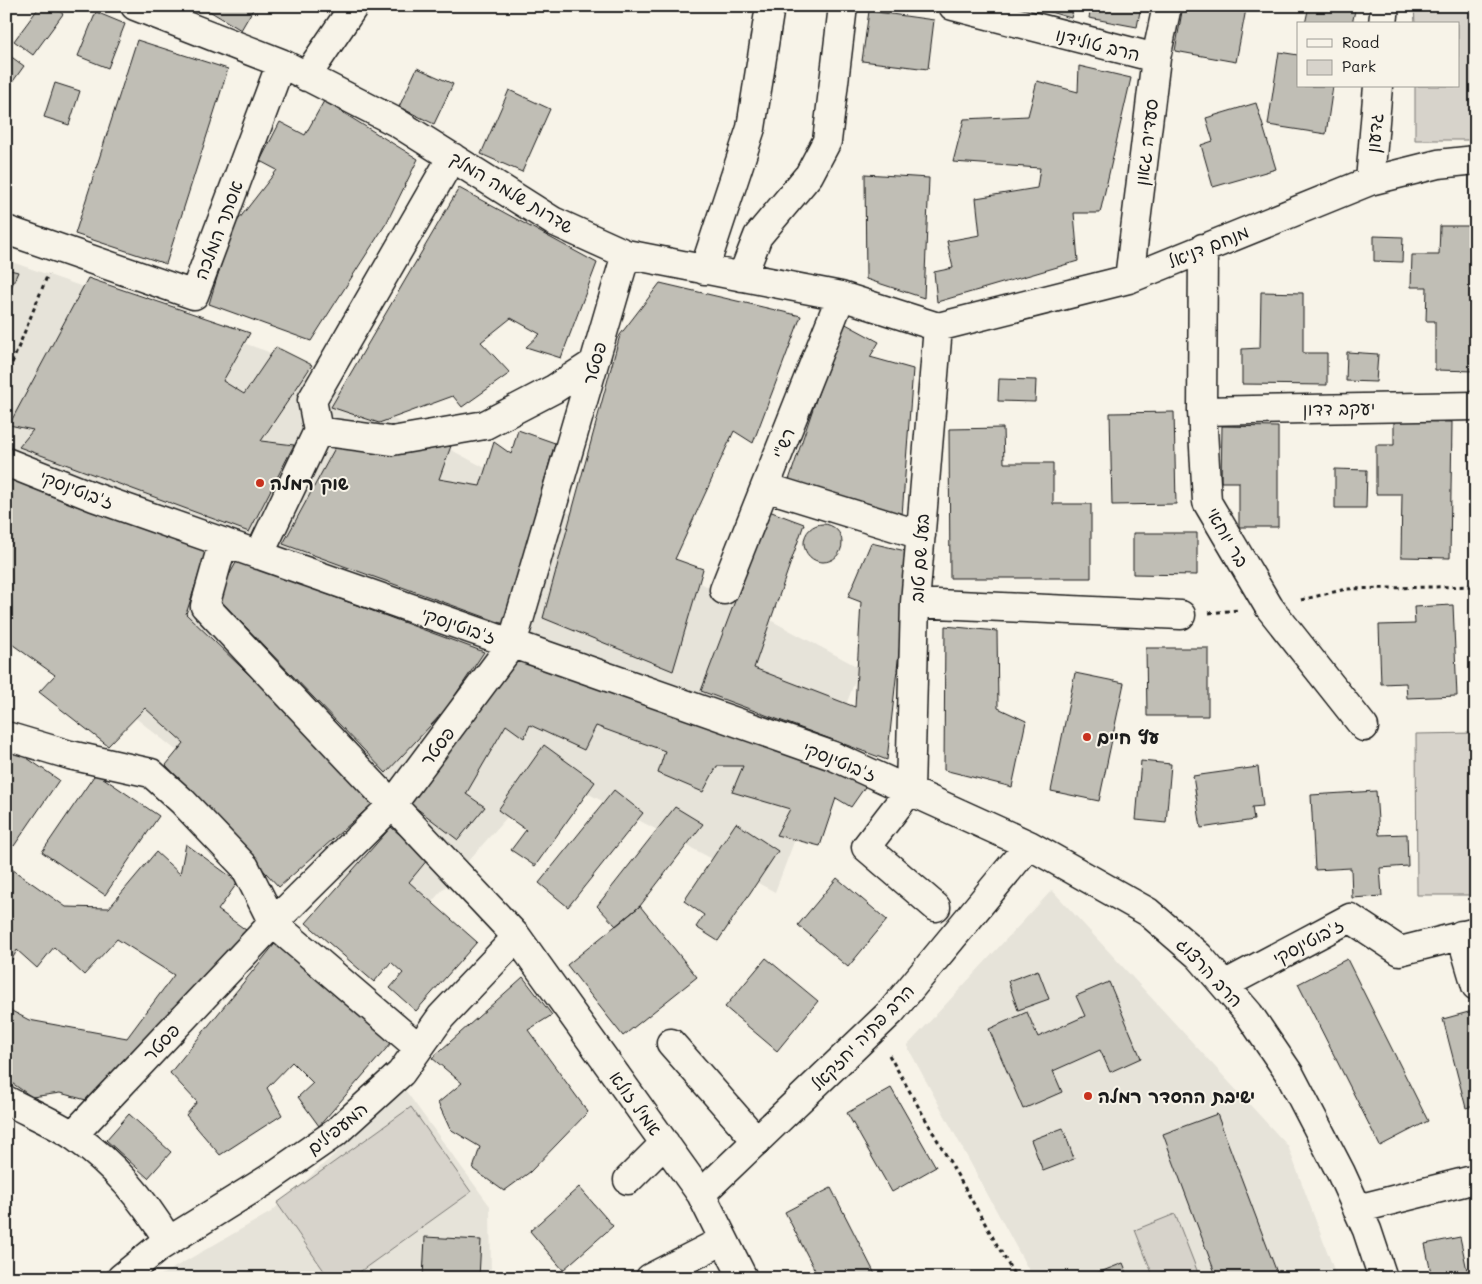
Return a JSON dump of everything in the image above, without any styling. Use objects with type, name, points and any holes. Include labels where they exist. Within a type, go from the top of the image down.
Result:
[{"type":"street","name":"שדרות שלמה המלך","points":[[135,6],[281,64],[396,122],[553,221],[626,254],[841,296],[938,327]]},
{"type":"street","points":[[306,77],[354,6]]},
{"type":"street","points":[[704,270],[751,128],[770,6]]},
{"type":"street","points":[[742,277],[758,236],[809,176],[827,141],[843,6]]},
{"type":"street","name":"הרב טולידנו","points":[[953,6],[1156,58]]},
{"type":"street","name":"סעדיה גאון","points":[[1129,279],[1156,58],[1167,6]]},
{"type":"street","points":[[1383,22],[1385,6]]},
{"type":"street","name":"אסתר המלכה","points":[[6,230],[194,295],[281,64]]},
{"type":"street","name":"גדעון","points":[[1370,181],[1378,88]]},
{"type":"street","points":[[259,555],[318,431],[312,400],[452,157]]},
{"type":"street","name":"מנחם דניאל","points":[[938,327],[1129,279],[1370,181],[1438,164],[1476,160]]},
{"type":"street","name":"בר יוחאי","points":[[1203,248],[1202,411],[1207,502],[1269,608],[1364,727]]},
{"type":"street","name":"פסטר","points":[[73,1135],[273,923],[392,805],[512,644],[626,254]]},
{"type":"street","name":"רש\"י","points":[[724,590],[841,296]]},
{"type":"street","name":"בעל שם טוב","points":[[910,790],[915,603],[938,327]]},
{"type":"street","points":[[318,431],[392,440],[485,425],[554,389],[594,363]]},
{"type":"street","name":"יעקב דדון","points":[[1202,411],[1476,406]]},
{"type":"street","name":"ז'בוטינסקי","points":[[6,462],[94,497],[833,756],[910,790]]},
{"type":"street","points":[[765,487],[921,535]]},
{"type":"street","name":"אמיל זולא","points":[[223,542],[205,606],[516,937],[701,1194],[743,1278]]},
{"type":"street","points":[[915,603],[1181,615]]},
{"type":"street","points":[[6,736],[70,754],[151,773],[183,802],[245,867],[273,923],[420,1048]]},
{"type":"street","points":[[910,790],[866,847],[936,908]]},
{"type":"street","name":"הרב הרצוג","points":[[910,790],[1029,845],[1148,912],[1199,956],[1248,1014],[1289,1074],[1341,1173],[1383,1278]]},
{"type":"street","name":"הרב פתיה יחזקאל","points":[[701,1194],[892,1012],[1029,845]]},
{"type":"street","name":"ז'בוטינסקי","points":[[1224,985],[1350,918],[1400,951],[1468,934]]},
{"type":"street","points":[[1468,934],[1476,986]]},
{"type":"street","name":"המעפילים","points":[[120,1278],[168,1240],[267,1180],[335,1134],[401,1074],[441,1018],[516,937]]},
{"type":"street","points":[[670,1043],[757,1141]]},
{"type":"street","points":[[6,1100],[73,1135],[116,1170],[146,1204],[168,1240]]},
{"type":"street","points":[[628,1180],[665,1143]]},
{"type":"street","points":[[1357,1209],[1476,1179]]},
{"type":"street","points":[[650,1278],[724,1240]]},
{"type":"path","points":[[6,378],[59,248]]},
{"type":"path","points":[[1181,615],[1269,608],[1346,589],[1476,586]]},
{"type":"path","points":[[874,1029],[1016,1278]]},
{"type":"shaded area","name":"שוק רמלה","points":[[6,260],[266,351],[860,668],[775,892],[547,772],[405,932],[6,615]]},
{"type":"shaded area","name":"ישיבת ההסדר רמלה","points":[[1052,890],[1288,1146],[1337,1278],[1033,1278],[907,1046]]},
{"type":"shaded area","points":[[405,1090],[490,1206],[491,1278],[156,1278],[271,1212]]},
{"type":"green space","points":[[1414,6],[1476,6],[1476,140],[1415,140],[1415,88],[1460,88],[1460,22],[1415,22]]},
{"type":"green space","points":[[1476,733],[1476,895],[1417,895],[1416,734]]},
{"type":"green space","points":[[411,1107],[471,1192],[351,1278],[329,1278],[277,1203]]},
{"type":"green space","points":[[1175,1214],[1200,1278],[1154,1278],[1135,1230]]},
{"type":"building","points":[[40,6],[52,6],[63,14],[33,55],[14,41]]},
{"type":"building","points":[[201,6],[255,6],[241,30]]},
{"type":"building","points":[[1029,6],[1074,6],[1071,18]]},
{"type":"building","points":[[1091,6],[1141,6],[1137,27],[1089,18]]},
{"type":"building","points":[[1183,6],[1233,6],[1246,9],[1236,62],[1175,51]]},
{"type":"building","points":[[1309,6],[1356,6],[1352,22],[1305,22]]},
{"type":"building","points":[[869,11],[934,20],[928,69],[862,61]]},
{"type":"building","points":[[96,12],[125,24],[108,68],[78,56]]},
{"type":"building","points":[[137,40],[228,69],[166,264],[75,234]]},
{"type":"building","points":[[1279,52],[1297,55],[1297,88],[1333,88],[1326,134],[1268,125]]},
{"type":"building","points":[[6,53],[24,66],[6,91]]},
{"type":"building","points":[[1079,66],[1131,78],[1100,213],[1074,213],[1078,261],[937,302],[934,272],[953,268],[947,241],[980,235],[976,198],[1037,188],[1040,168],[953,162],[964,119],[1028,116],[1037,81],[1078,92]]},
{"type":"building","points":[[417,68],[453,84],[434,124],[399,107]]},
{"type":"building","points":[[55,83],[80,91],[69,125],[44,117]]},
{"type":"building","points":[[509,90],[550,109],[522,172],[481,154]]},
{"type":"building","points":[[324,101],[418,159],[387,222],[311,341],[209,304],[232,228],[277,170],[260,161],[280,122],[305,135]]},
{"type":"building","points":[[1256,103],[1276,169],[1213,187],[1201,145],[1213,141],[1206,118]]},
{"type":"building","points":[[865,174],[929,178],[924,298],[866,279]]},
{"type":"building","points":[[459,188],[597,263],[561,358],[526,347],[540,334],[511,318],[481,342],[510,373],[462,407],[453,396],[379,423],[331,407]]},
{"type":"building","points":[[1440,226],[1476,226],[1476,371],[1435,370],[1435,321],[1426,321],[1427,287],[1411,287],[1412,255],[1439,255]]},
{"type":"building","points":[[1374,236],[1403,237],[1402,262],[1374,261]]},
{"type":"building","points":[[6,269],[18,272],[6,299]]},
{"type":"building","points":[[88,278],[250,333],[223,381],[244,394],[276,347],[312,365],[261,441],[294,445],[249,532],[19,447],[33,430],[9,425]]},
{"type":"building","points":[[660,283],[801,316],[753,443],[734,431],[675,559],[703,569],[673,671],[543,618],[620,335]]},
{"type":"building","points":[[1261,292],[1303,293],[1303,353],[1327,353],[1327,385],[1242,384],[1242,349],[1260,348]]},
{"type":"building","points":[[842,322],[879,342],[870,357],[913,369],[902,515],[789,480]]},
{"type":"building","points":[[1347,352],[1378,354],[1376,382],[1346,381]]},
{"type":"building","points":[[999,379],[1036,380],[1035,402],[998,401]]},
{"type":"building","points":[[1174,412],[1176,504],[1112,505],[1110,413]]},
{"type":"building","points":[[1394,421],[1452,422],[1450,558],[1401,557],[1402,494],[1376,494],[1376,445],[1394,445]]},
{"type":"building","points":[[1222,426],[1278,427],[1278,527],[1239,527],[1239,482],[1221,482]]},
{"type":"building","points":[[1003,428],[1004,463],[1053,463],[1053,504],[1091,504],[1091,578],[950,578],[949,429]]},
{"type":"building","points":[[518,430],[555,443],[504,624],[283,544],[335,448],[392,452],[451,446],[439,479],[480,486],[494,442],[511,454]]},
{"type":"building","points":[[1335,469],[1367,470],[1366,508],[1335,508]]},
{"type":"building","points":[[6,477],[207,549],[186,614],[378,799],[279,887],[166,765],[184,743],[145,708],[108,746],[39,692],[55,675],[9,642],[6,647]]},
{"type":"building","points":[[769,511],[804,524],[754,668],[855,707],[861,602],[848,597],[871,543],[910,552],[887,760],[701,691]]},
{"type":"building","points":[[823,524],[837,529],[842,543],[837,557],[823,562],[809,557],[804,543],[809,529]]},
{"type":"building","points":[[1133,533],[1197,533],[1197,575],[1133,574]]},
{"type":"building","points":[[237,561],[484,652],[446,709],[386,773],[217,597]]},
{"type":"building","points":[[1453,605],[1457,696],[1407,698],[1406,683],[1381,684],[1379,625],[1415,624],[1414,607]]},
{"type":"building","points":[[945,626],[997,631],[998,708],[1026,721],[1012,787],[944,770]]},
{"type":"building","points":[[1146,648],[1208,648],[1208,716],[1147,716]]},
{"type":"building","points":[[521,655],[867,784],[851,807],[836,798],[820,846],[776,835],[790,809],[732,792],[743,766],[717,766],[703,792],[658,773],[665,751],[596,726],[584,750],[530,725],[524,738],[506,725],[466,794],[485,807],[458,840],[411,804]]},
{"type":"building","name":"עץ חיים","points":[[1075,673],[1124,683],[1099,801],[1051,791]]},
{"type":"building","points":[[544,745],[595,782],[535,866],[511,850],[526,830],[498,810]]},
{"type":"building","points":[[11,747],[59,780],[14,846],[6,840],[6,755]]},
{"type":"building","points":[[1141,761],[1171,764],[1166,823],[1136,820]]},
{"type":"building","points":[[1258,767],[1263,806],[1252,807],[1254,820],[1201,828],[1193,776]]},
{"type":"building","points":[[96,773],[159,816],[105,895],[42,852]]},
{"type":"building","points":[[614,790],[643,813],[568,907],[539,883]]},
{"type":"building","points":[[1376,791],[1379,835],[1407,834],[1408,866],[1380,868],[1382,896],[1352,898],[1351,868],[1315,870],[1311,795]]},
{"type":"building","points":[[675,807],[703,824],[640,906],[616,926],[597,906]]},
{"type":"building","points":[[736,823],[778,851],[718,941],[696,927],[704,915],[684,901]]},
{"type":"building","points":[[391,827],[428,859],[409,882],[477,942],[416,1011],[390,988],[403,973],[391,962],[374,982],[306,923]]},
{"type":"building","points":[[186,844],[238,882],[218,910],[253,935],[86,1100],[60,1093],[32,1097],[6,1079],[6,1008],[29,1020],[127,1038],[174,975],[117,939],[84,975],[54,947],[37,968],[17,950],[6,971],[6,865],[66,907],[109,908],[156,852],[180,874]]},
{"type":"building","points":[[837,878],[887,920],[848,967],[798,925]]},
{"type":"building","points":[[640,906],[697,977],[623,1036],[567,965]]},
{"type":"building","points":[[278,940],[392,1042],[319,1126],[298,1097],[313,1083],[292,1062],[267,1088],[282,1115],[220,1155],[186,1115],[197,1102],[170,1073]]},
{"type":"building","points":[[766,958],[818,1001],[777,1051],[725,1007]]},
{"type":"building","points":[[1347,959],[1428,1121],[1380,1146],[1298,984]]},
{"type":"building","points":[[1038,970],[1049,999],[1018,1010],[1008,981]]},
{"type":"building","points":[[523,977],[552,1015],[528,1030],[588,1112],[530,1172],[504,1191],[473,1169],[480,1147],[450,1129],[438,1103],[462,1083],[432,1058]]},
{"type":"building","points":[[1109,982],[1141,1058],[1110,1072],[1100,1050],[1053,1071],[1062,1092],[1023,1109],[989,1029],[1027,1012],[1038,1037],[1085,1016],[1076,996]]},
{"type":"building","points":[[1476,1010],[1476,1105],[1466,1108],[1443,1019]]},
{"type":"building","points":[[891,1088],[936,1167],[892,1192],[847,1113]]},
{"type":"building","points":[[129,1114],[171,1152],[148,1178],[106,1140]]},
{"type":"building","points":[[1217,1114],[1279,1278],[1217,1278],[1163,1134]]},
{"type":"building","points":[[1063,1128],[1074,1159],[1043,1171],[1031,1140]]},
{"type":"building","points":[[579,1187],[613,1226],[563,1270],[530,1231]]},
{"type":"building","points":[[831,1188],[877,1278],[819,1278],[785,1212]]},
{"type":"building","points":[[425,1237],[481,1240],[479,1278],[423,1278]]},
{"type":"building","points":[[1460,1237],[1468,1275],[1476,1273],[1476,1278],[1432,1278],[1425,1244]]},
{"type":"building","points":[[1123,1263],[1129,1278],[1085,1278]]},
{"type":"place","name":"שוק רמלה","points":[[260,483]]},
{"type":"place","name":"עץ חיים","points":[[1087,737]]},
{"type":"place","name":"ישיבת ההסדר רמלה","points":[[1088,1096]]}]
